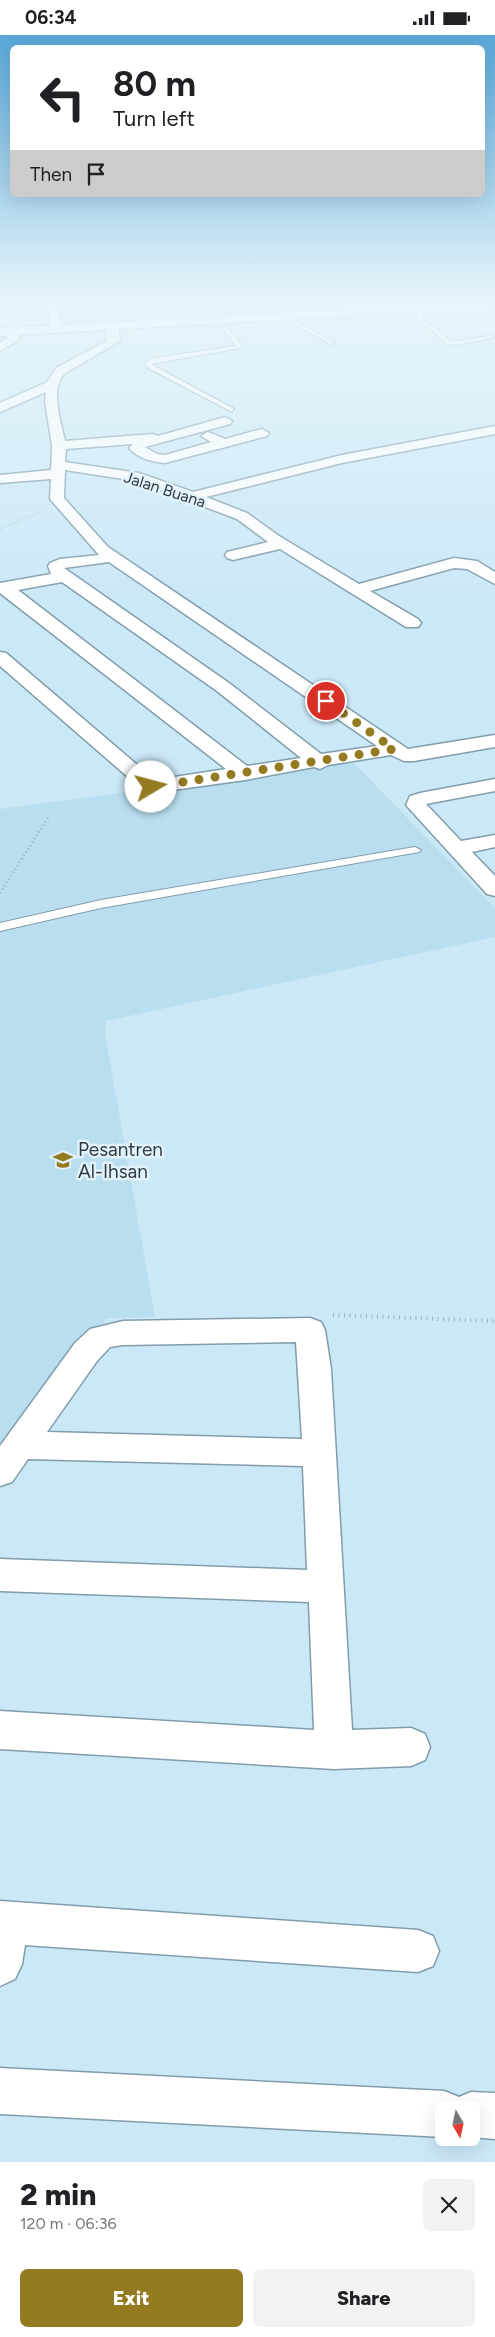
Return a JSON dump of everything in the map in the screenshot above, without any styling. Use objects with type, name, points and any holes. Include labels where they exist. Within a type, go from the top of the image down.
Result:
[{"type":"street","points":[[0,408],[13,402]]},
{"type":"street","points":[[51,402],[59,446],[57,499],[86,534],[112,556],[404,755],[414,755],[495,741]]},
{"type":"street","points":[[59,446],[156,438],[194,430],[228,416]]},
{"type":"street","points":[[137,429],[156,438]]},
{"type":"street","points":[[194,430],[224,443]]},
{"type":"street","points":[[429,430],[452,438]]},
{"type":"street","points":[[192,497],[236,484],[368,453],[495,430]]},
{"type":"street","points":[[156,438],[136,448],[162,460],[262,433]]},
{"type":"street","name":"Jalan Buana","points":[[0,479],[58,470],[139,477],[242,517],[282,544],[412,623]]},
{"type":"street","points":[[233,555],[282,544]]},
{"type":"street","points":[[112,556],[56,566],[56,570],[223,687],[320,763]]},
{"type":"street","points":[[358,589],[454,563],[471,564],[495,579]]},
{"type":"street","points":[[2,587],[66,576]]},
{"type":"street","points":[[2,587],[245,774]]},
{"type":"street","points":[[0,657],[151,787],[320,763],[394,749]]},
{"type":"street","points":[[495,785],[417,799],[416,805],[495,889]]},
{"type":"street","points":[[458,848],[495,841]]},
{"type":"street","points":[[0,1473],[86,1352],[101,1337],[123,1333],[310,1330],[315,1369],[317,1453],[334,1750]]},
{"type":"street","points":[[21,1445],[317,1453]]},
{"type":"street","points":[[0,1575],[326,1587]]},
{"type":"street","points":[[0,1730],[334,1750],[411,1747]]},
{"type":"street","points":[[0,1964],[4,1922],[418,1951]]},
{"type":"street","points":[[0,2091],[435,2114]]},
{"type":"street","points":[[480,2115],[495,2116]]},
{"type":"lane","points":[[206,402],[228,416]]},
{"type":"lane","points":[[0,927],[101,904],[415,850]]},
{"type":"path","points":[[0,529],[61,504]]},
{"type":"path","points":[[0,893],[48,818]]},
{"type":"path","points":[[333,1315],[495,1321]]},
{"type":"shaded area","name":"Pesantren Al-Ihsan","points":[[353,762],[495,908],[495,937],[106,1021],[105,1034],[155,1317],[107,1318],[0,1461],[0,809]]},
{"type":"place","name":"Pesantren Al-Ihsan","points":[[63,1160]]},
{"type":"route","points":[[151,787],[245,774],[394,749],[326,701]]}]
